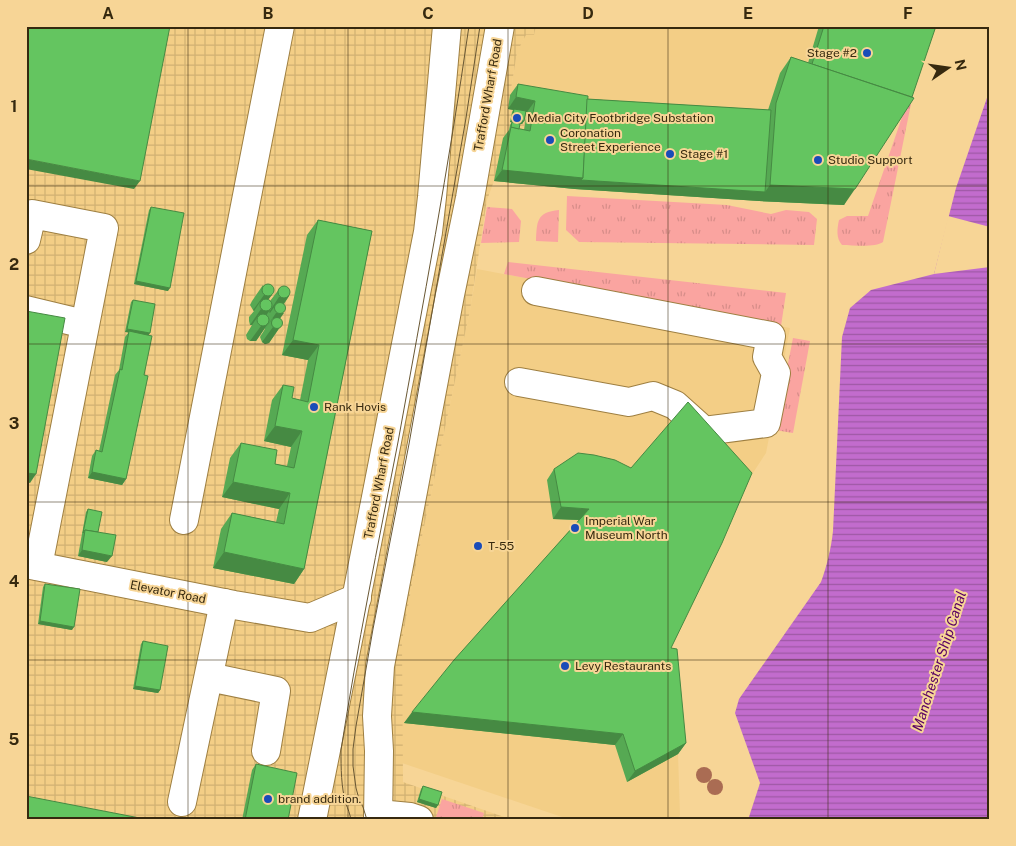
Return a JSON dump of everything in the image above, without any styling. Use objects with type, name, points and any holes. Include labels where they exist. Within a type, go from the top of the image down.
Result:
[{"type":"street","points":[[184,520],[280,26]]},
{"type":"street","name":"Trafford Wharf Road","points":[[318,817],[345,655],[429,224],[446,26]]},
{"type":"street","name":"Trafford Wharf Road","points":[[374,818],[379,761],[380,666],[443,332],[479,199],[500,26]]},
{"type":"street","points":[[26,240],[32,214],[104,228],[84,324],[37,511],[32,565]]},
{"type":"street","points":[[519,382],[629,402],[653,396],[675,405],[704,431],[766,423],[776,373],[767,357],[771,336],[536,291]]},
{"type":"street","points":[[26,310],[84,324]]},
{"type":"street","name":"Elevator Road","points":[[32,565],[310,618]]},
{"type":"street","points":[[345,655],[310,618],[356,598]]},
{"type":"street","points":[[182,802],[224,603]]},
{"type":"street","points":[[209,677],[276,691],[266,751]]},
{"type":"street","points":[[374,818],[410,818],[419,820]]},
{"type":"shaded area","points":[[26,26],[536,26],[534,35],[526,35],[517,52],[508,108],[527,112],[522,142],[494,181],[487,200],[470,310],[413,579],[402,641],[403,782],[513,820],[26,820]]},
{"type":"shaded area","points":[[536,26],[937,26],[903,113],[844,205],[575,189],[494,181],[527,113],[508,109],[517,51],[526,35],[534,35]]},
{"type":"shaded area","name":"Imperial War Museum North","points":[[477,269],[790,328],[766,453],[745,485],[663,659],[670,660],[678,754],[680,815],[678,820],[571,820],[402,763],[402,641]]},
{"type":"green space","points":[[911,91],[913,94],[883,242],[869,246],[842,245],[838,233],[839,220],[847,216],[868,216]]},
{"type":"green space","points":[[567,196],[727,205],[771,214],[786,210],[809,212],[817,219],[814,245],[579,242],[566,230]]},
{"type":"green space","points":[[487,207],[512,209],[521,221],[519,242],[481,243]]},
{"type":"green space","points":[[559,210],[558,242],[536,241],[539,219],[546,213]]},
{"type":"green space","points":[[508,262],[786,293],[781,326],[504,274]]},
{"type":"green space","points":[[793,338],[810,341],[793,433],[775,430]]},
{"type":"green space","points":[[442,799],[484,813],[482,820],[435,820]]},
{"type":"water","name":"Manchester Ship Canal","points":[[990,89],[990,820],[748,820],[760,783],[735,713],[739,699],[821,582],[827,563],[833,531],[842,337],[850,308],[871,290],[934,274],[956,188]]},
{"type":"pier","points":[[948,216],[990,227],[990,267],[934,274]]},
{"type":"building","points":[[26,26],[170,26],[140,181],[26,159]]},
{"type":"building","name":"Stage #2","points":[[824,26],[936,26],[912,97],[812,64]]},
{"type":"building","name":"Studio Support","points":[[791,57],[914,98],[855,189],[770,185],[776,103]]},
{"type":"building","name":"Coronation Street Experience","points":[[518,84],[588,96],[583,178],[502,170],[511,127],[530,131],[535,101],[516,97]]},
{"type":"building","name":"Stage #1","points":[[587,99],[771,110],[765,192],[581,180],[583,178]]},
{"type":"building","name":"Media City Footbridge Substation","points":[[514,109],[526,111],[524,121],[512,119]]},
{"type":"building","points":[[512,122],[520,124],[519,129],[511,127]]},
{"type":"building","points":[[151,207],[184,213],[170,288],[136,281]]},
{"type":"building","name":"Rank Hovis","points":[[318,220],[372,231],[304,569],[224,552],[232,513],[284,524],[290,493],[233,482],[241,443],[277,450],[275,464],[294,468],[302,431],[275,426],[283,385],[294,387],[292,398],[308,402],[319,345],[293,340]]},
{"type":"building","points":[[266,284],[270,284],[274,290],[270,296],[266,296],[262,292],[262,288]]},
{"type":"building","points":[[284,286],[290,292],[284,298],[278,292]]},
{"type":"building","points":[[264,299],[268,299],[272,305],[268,311],[264,311],[260,307],[260,303]]},
{"type":"building","points":[[133,300],[155,304],[150,333],[127,329]]},
{"type":"building","points":[[280,302],[286,308],[280,314],[274,308]]},
{"type":"building","points":[[26,311],[65,318],[36,474],[26,473]]},
{"type":"building","points":[[263,314],[269,320],[263,326],[257,320]]},
{"type":"building","points":[[277,317],[283,323],[277,329],[271,323]]},
{"type":"building","points":[[129,331],[152,336],[144,375],[148,376],[126,479],[92,472],[96,450],[102,452],[120,369],[122,370]]},
{"type":"building","points":[[688,402],[752,473],[722,543],[671,648],[677,649],[686,743],[635,771],[623,734],[412,712],[454,660],[589,509],[561,507],[554,469],[578,453],[615,460],[631,468]]},
{"type":"building","points":[[88,509],[102,512],[98,532],[85,530],[83,533]]},
{"type":"building","points":[[85,530],[116,535],[112,556],[82,550]]},
{"type":"building","points":[[45,584],[80,589],[74,627],[40,621]]},
{"type":"building","points":[[143,641],[168,646],[160,690],[135,686]]},
{"type":"building","name":"brand addition.","points":[[256,764],[297,773],[288,820],[245,820]]},
{"type":"building","points":[[423,786],[442,792],[438,805],[419,799]]},
{"type":"building","points":[[26,796],[150,820],[26,820]]},
{"type":"tram line","points":[[351,820],[343,791],[341,750],[435,234],[469,26]]},
{"type":"tram line","points":[[367,820],[356,788],[353,766],[356,726],[409,444],[466,118],[480,26]]},
{"type":"place","name":"Stage #2","points":[[867,53]]},
{"type":"place","name":"Media City Footbridge Substation","points":[[517,118]]},
{"type":"place","name":"Coronation Street Experience","points":[[550,140]]},
{"type":"place","name":"Stage #1","points":[[670,154]]},
{"type":"place","name":"Studio Support","points":[[818,160]]},
{"type":"place","name":"Rank Hovis","points":[[314,407]]},
{"type":"place","name":"Imperial War Museum North","points":[[575,528]]},
{"type":"place","name":"T-55","points":[[478,546]]},
{"type":"place","name":"Levy Restaurants","points":[[565,666]]},
{"type":"place","name":"brand addition.","points":[[268,799]]}]
